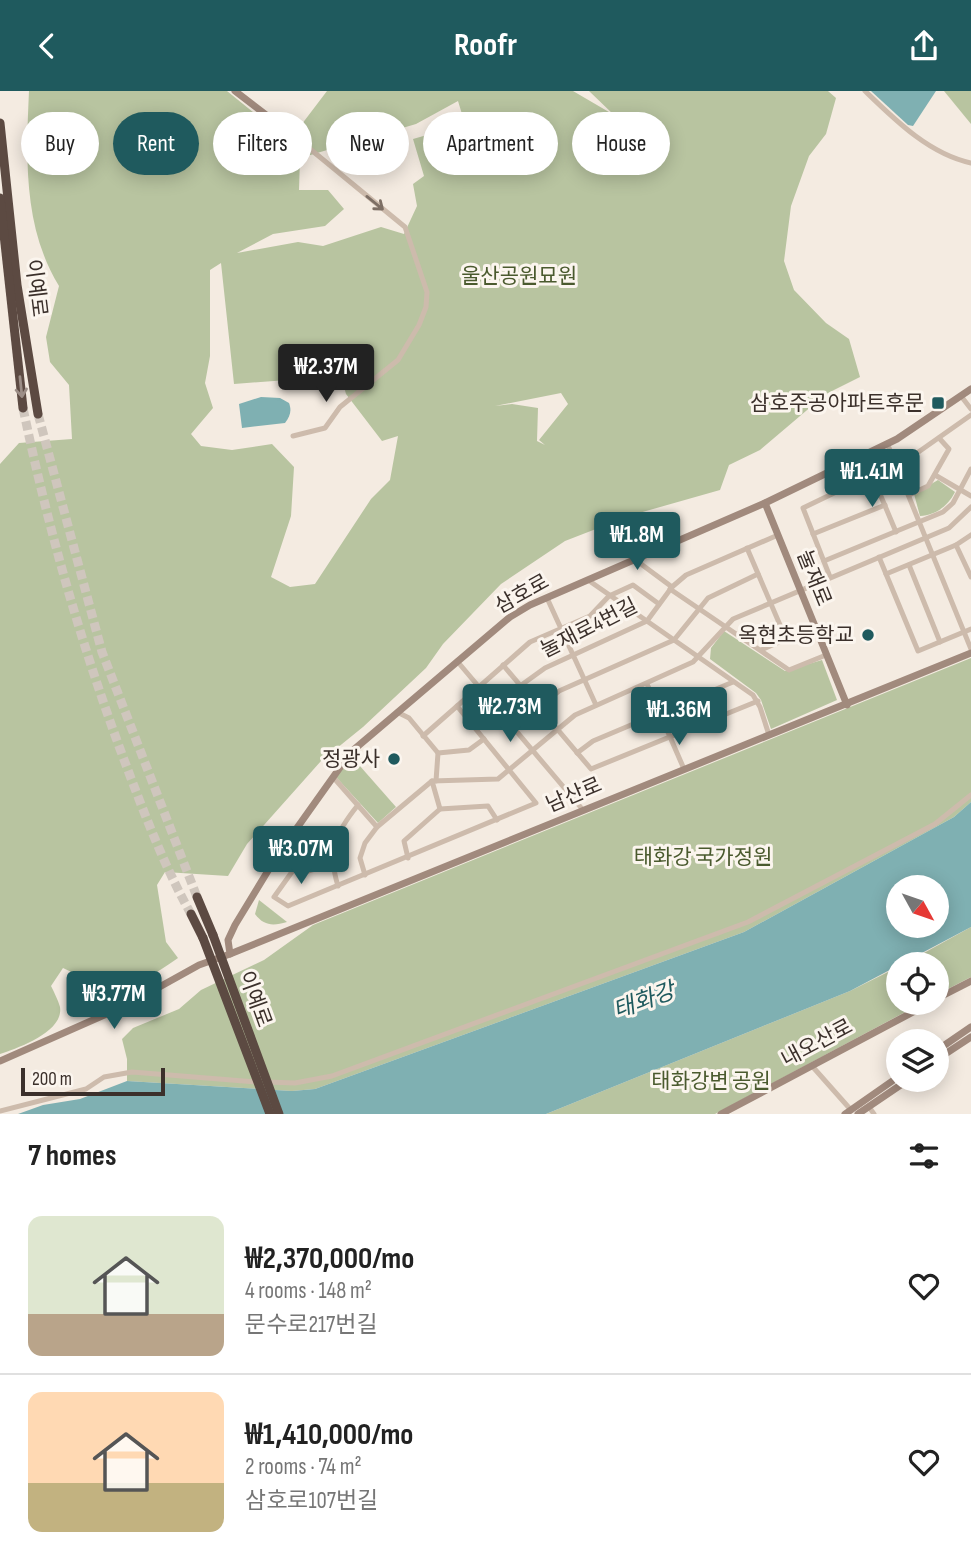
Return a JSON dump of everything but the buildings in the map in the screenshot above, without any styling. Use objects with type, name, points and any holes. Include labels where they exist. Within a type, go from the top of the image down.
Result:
[{"type":"highway","name":"이예로","points":[[0,123],[17,285],[38,414]]},
{"type":"highway","name":"이예로","points":[[0,198],[23,408]]},
{"type":"highway","name":"이예로","points":[[197,897],[270,1114]]},
{"type":"highway","name":"이예로","points":[[191,914],[208,936],[279,1114]]},
{"type":"main road","points":[[234,91],[262,112]]},
{"type":"main road","name":"삼호로","points":[[230,954],[228,940],[235,925],[277,856],[351,752],[510,617],[547,598],[765,503],[913,431],[971,389]]},
{"type":"main road","name":"눌재로","points":[[765,503],[847,705]]},
{"type":"main road","name":"남산로","points":[[230,954],[847,705],[971,651]]},
{"type":"main road","points":[[0,1063],[127,1005],[206,963],[230,954]]},
{"type":"main road","points":[[949,992],[971,981]]},
{"type":"main road","name":"내오산로","points":[[727,1113],[908,1015]]},
{"type":"main road","points":[[949,1042],[971,1027]]},
{"type":"main road","points":[[949,1051],[971,1037]]},
{"type":"main road","points":[[851,1113],[886,1086]]},
{"type":"main road","points":[[851,1113],[869,1107],[891,1092]]},
{"type":"street","points":[[865,91],[904,127],[953,159],[971,163]]},
{"type":"street","points":[[293,436],[325,428],[340,407],[398,361],[419,325],[426,307],[427,292],[405,227],[312,151]]},
{"type":"street","points":[[961,396],[971,409]]},
{"type":"street","points":[[830,577],[803,508],[897,464],[971,415]]},
{"type":"street","points":[[909,495],[928,486],[949,449],[939,437]]},
{"type":"street","points":[[887,443],[971,651]]},
{"type":"street","points":[[824,561],[943,512],[953,503],[971,469]]},
{"type":"street","points":[[872,475],[896,531]]},
{"type":"street","points":[[934,475],[971,496]]},
{"type":"street","points":[[813,534],[885,505]]},
{"type":"street","points":[[365,875],[360,858],[362,850],[377,827],[434,781],[498,779],[575,715],[699,658],[735,618],[926,538],[959,522],[971,506]]},
{"type":"street","name":"눌재로4번길","points":[[520,686],[545,668],[647,621],[671,588],[686,575],[778,535]]},
{"type":"street","points":[[886,574],[957,545],[971,535]]},
{"type":"street","points":[[957,545],[970,569],[971,577]]},
{"type":"street","points":[[747,548],[786,639],[761,650]]},
{"type":"street","points":[[879,557],[918,651],[971,629]]},
{"type":"street","points":[[639,558],[641,564],[720,626],[726,626],[789,670],[826,655]]},
{"type":"street","points":[[909,565],[940,642]]},
{"type":"street","points":[[538,708],[559,691],[674,640],[714,594],[758,574]]},
{"type":"street","points":[[588,580],[758,701],[769,735]]},
{"type":"street","points":[[423,736],[530,642],[596,613],[610,596],[632,585],[659,604]]},
{"type":"street","points":[[547,598],[596,705]]},
{"type":"street","points":[[457,661],[583,810]]},
{"type":"street","points":[[503,665],[591,769],[758,701]]},
{"type":"street","points":[[577,753],[593,741],[733,682]]},
{"type":"street","points":[[647,684],[684,769]]},
{"type":"street","points":[[294,869],[274,897],[288,906],[536,803],[457,706]]},
{"type":"street","points":[[397,712],[409,718],[438,753],[434,781],[440,809]]},
{"type":"street","points":[[438,753],[469,750],[484,739]]},
{"type":"street","points":[[332,776],[377,827]]},
{"type":"street","points":[[0,1111],[86,1089],[104,1077],[132,1072],[295,1083],[332,1076],[748,922],[935,824],[971,795]]},
{"type":"street","points":[[338,886],[332,864],[334,838],[358,804]]},
{"type":"street","points":[[408,858],[404,841],[440,809],[488,806],[497,820]]},
{"type":"street","points":[[277,856],[294,869],[305,873],[332,864]]},
{"type":"street","points":[[812,1066],[851,1113]]},
{"type":"street","points":[[869,1107],[874,1114]]},
{"type":"green space","name":"울산공원묘원","points":[[29,91],[227,91],[253,112],[213,112],[213,175],[299,175],[299,190],[328,190],[344,209],[325,226],[273,234],[237,253],[298,242],[323,246],[381,227],[404,234],[417,206],[413,184],[424,175],[558,175],[558,112],[461,112],[458,101],[438,112],[423,112],[423,120],[409,126],[409,112],[326,112],[326,150],[312,154],[311,112],[327,91],[573,91],[609,112],[572,112],[572,175],[670,175],[670,112],[611,112],[589,91],[828,91],[836,98],[826,134],[809,156],[791,206],[784,261],[794,290],[826,323],[849,339],[860,377],[826,394],[760,450],[729,465],[720,490],[632,515],[565,541],[501,584],[443,644],[426,668],[363,727],[321,761],[247,844],[228,876],[165,872],[157,885],[166,942],[178,958],[147,978],[123,986],[98,983],[63,968],[51,986],[60,1007],[55,1024],[38,1038],[0,1054],[0,464],[19,443],[72,439],[69,385],[50,362],[46,337],[59,286],[39,240],[28,175],[99,175],[99,112],[28,112]],"holes":[[[221,263],[234,384],[341,376],[346,394],[382,441],[398,436],[390,480],[371,499],[315,584],[290,587],[271,577],[291,516],[294,467],[272,444],[232,450],[201,446],[191,434],[213,408],[205,383],[210,356],[210,270]],[[561,393],[568,404],[539,440],[545,445],[537,441],[538,408],[512,404],[495,406]]]},
{"type":"green space","points":[[944,91],[971,91],[971,124]]},
{"type":"green space","points":[[423,136],[423,173],[413,139]]},
{"type":"green space","points":[[938,480],[955,492],[941,509],[920,516],[914,494]]},
{"type":"green space","points":[[724,631],[785,671],[822,660],[837,700],[771,729],[756,693],[710,659],[711,648]]},
{"type":"green space","name":"태화강 국가정원","points":[[971,658],[971,802],[954,817],[744,932],[315,1089],[292,1091],[127,1081],[127,1059],[122,1039],[133,1028],[179,1009],[201,990],[264,960],[313,925]]},
{"type":"green space","points":[[352,757],[396,807],[378,823],[336,777]]},
{"type":"green space","points":[[259,900],[287,922],[273,924],[262,921],[255,914]]},
{"type":"green space","points":[[971,927],[971,977],[949,988],[949,952],[926,952]]},
{"type":"green space","name":"태화강변 공원","points":[[886,973],[886,1015],[900,1015],[715,1114],[546,1114],[850,991]]},
{"type":"water","points":[[871,91],[936,91],[913,126],[908,125]]},
{"type":"water","points":[[261,397],[280,398],[289,403],[287,420],[285,423],[242,428],[239,404]]},
{"type":"water","name":"태화강","points":[[971,802],[971,927],[924,952],[886,952],[886,972],[850,991],[546,1114],[18,1114],[43,1105],[80,1099],[127,1081],[292,1091],[315,1089],[744,932],[954,817]]},
{"type":"tunnel","points":[[23,408],[54,541],[93,670],[146,817],[171,876],[191,914]]},
{"type":"tunnel","points":[[38,414],[102,652],[197,897]]},
{"type":"place","name":"삼호주공아파트후문","points":[[938,403]]},
{"type":"place","name":"옥현초등학교","points":[[868,635]]},
{"type":"place","name":"정광사","points":[[394,759]]}]
